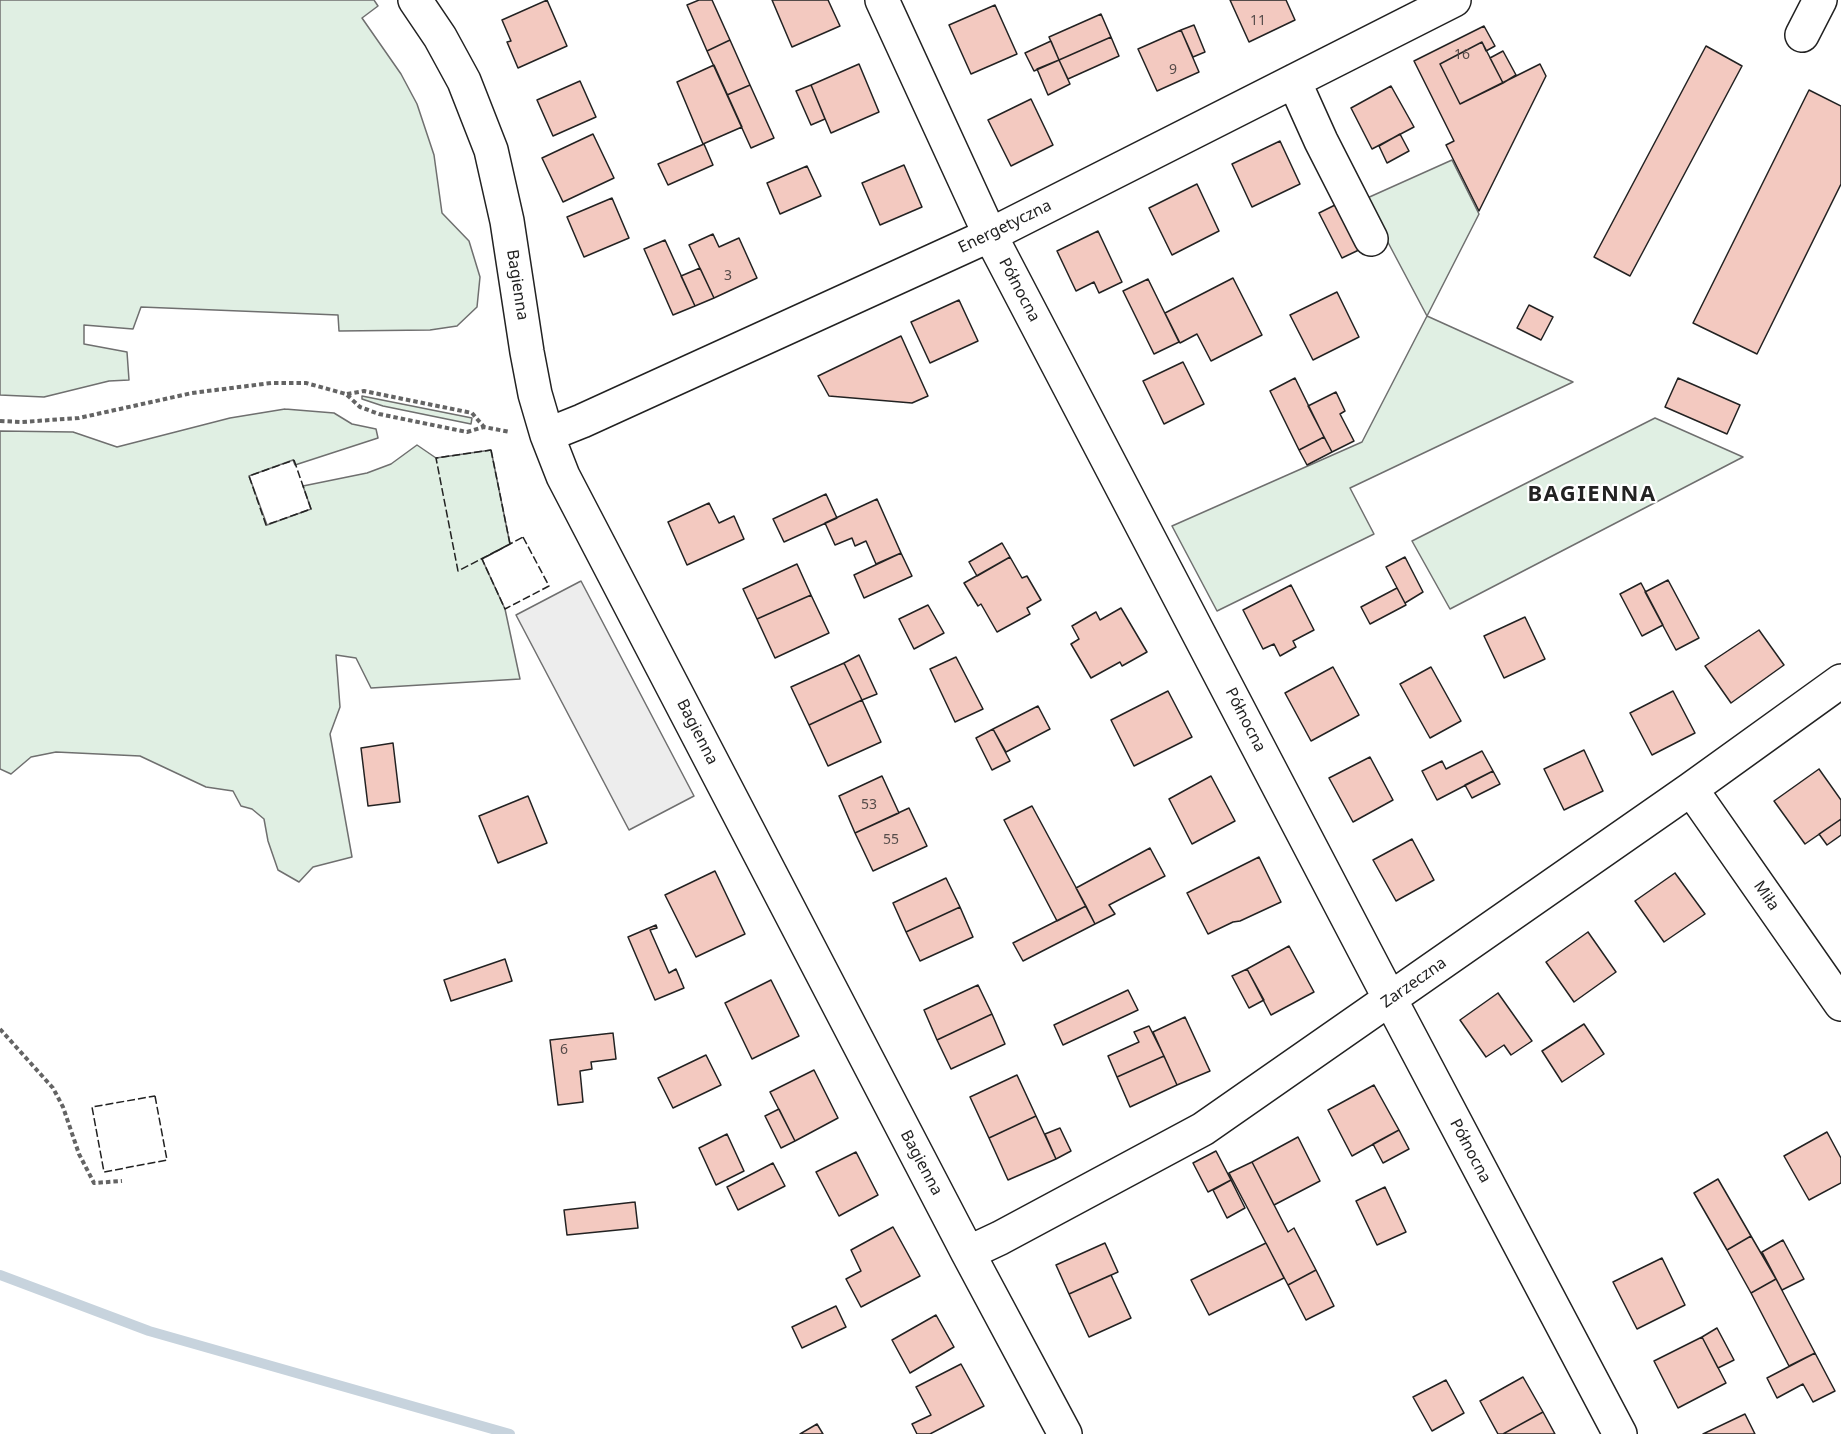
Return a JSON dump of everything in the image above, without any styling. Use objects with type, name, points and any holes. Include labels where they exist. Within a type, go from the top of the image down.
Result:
[{"type":"street","name":"Bagienna","points":[[415,0],[440,37],[464,81],[491,150],[507,221],[531,375],[547,435],[563,476],[968,1253],[1065,1434]]},
{"type":"street","name":"Północna","points":[[882,0],[990,235],[1620,1434]]},
{"type":"street","name":"Energetyczna","points":[[547,435],[990,235],[1454,0]]},
{"type":"street","points":[[1802,35],[1820,0]]},
{"type":"street","points":[[1294,81],[1321,141],[1371,239]]},
{"type":"street","name":"Zarzeczna","points":[[968,1253],[1203,1129],[1691,789],[1841,681]]},
{"type":"street","name":"Miła","points":[[1691,789],[1841,1004]]},
{"type":"path","points":[[0,421],[22,422],[79,418],[192,393],[271,383],[306,383],[346,394],[364,391],[471,413],[484,427]]},
{"type":"path","points":[[346,394],[360,407],[379,414],[467,432],[484,427],[519,434],[547,435]]},
{"type":"path","points":[[0,1029],[53,1088],[63,1107],[79,1154],[94,1183],[122,1181]]},
{"type":"green space","points":[[0,0],[374,0],[378,6],[362,18],[401,74],[417,104],[434,155],[442,213],[469,241],[480,277],[477,307],[457,326],[430,330],[339,331],[338,315],[141,307],[133,329],[84,325],[84,344],[127,352],[129,380],[109,381],[44,397],[0,395]]},
{"type":"green space","points":[[1452,160],[1479,214],[1427,316],[1365,199]]},
{"type":"green space","points":[[1427,316],[1573,382],[1350,488],[1374,534],[1217,611],[1172,526],[1362,442]]},
{"type":"green space","points":[[362,396],[472,418],[471,424],[383,406],[362,399]]},
{"type":"green space","points":[[285,409],[334,413],[352,424],[376,429],[378,438],[295,465],[293,460],[249,476],[267,525],[311,509],[303,486],[367,473],[391,464],[417,445],[436,458],[491,450],[510,544],[482,559],[505,609],[520,679],[371,688],[356,658],[336,655],[340,707],[330,734],[352,857],[313,867],[299,882],[278,870],[268,841],[264,819],[252,809],[241,806],[233,791],[206,787],[140,756],[56,752],[31,757],[11,774],[0,769],[0,431],[73,432],[117,447],[230,418]]},
{"type":"green space","points":[[1655,418],[1743,457],[1450,609],[1412,541]]},
{"type":"shaded area","points":[[581,581],[694,796],[629,830],[516,615]]},
{"type":"building","points":[[547,0],[567,46],[518,68],[507,42],[511,41],[502,20]]},
{"type":"building","points":[[699,0],[712,0],[730,40],[707,51],[687,5]]},
{"type":"building","points":[[772,0],[828,0],[840,26],[792,47]]},
{"type":"building","points":[[1230,0],[1286,0],[1295,20],[1249,42]]},
{"type":"building","points":[[995,5],[1017,54],[971,74],[949,25]]},
{"type":"building","points":[[1101,14],[1111,37],[1059,60],[1049,37]]},
{"type":"building","points":[[1194,25],[1205,52],[1193,57],[1181,30]]},
{"type":"building","points":[[1484,26],[1495,46],[1486,51],[1482,42],[1440,64],[1460,104],[1540,64],[1546,76],[1479,211],[1446,145],[1454,141],[1414,61]]},
{"type":"building","points":[[1181,30],[1199,72],[1157,91],[1138,49]]},
{"type":"building","points":[[1111,37],[1119,56],[1068,79],[1059,60]]},
{"type":"building","points":[[730,40],[750,85],[727,95],[707,51]]},
{"type":"building","points":[[1051,41],[1059,60],[1034,71],[1025,53]]},
{"type":"building","points":[[1482,42],[1503,83],[1460,104],[1440,64]]},
{"type":"building","points":[[1706,46],[1742,66],[1630,276],[1594,257]]},
{"type":"building","points":[[1503,51],[1516,75],[1503,83],[1490,58]]},
{"type":"building","points":[[1059,60],[1070,84],[1048,95],[1037,69]]},
{"type":"building","points":[[859,64],[879,112],[831,133],[811,85]]},
{"type":"building","points":[[714,65],[742,127],[703,144],[677,82]]},
{"type":"building","points":[[580,81],[596,117],[553,136],[537,100]]},
{"type":"building","points":[[750,85],[774,138],[751,148],[727,95]]},
{"type":"building","points":[[811,85],[825,119],[811,125],[796,91]]},
{"type":"building","points":[[1391,86],[1414,127],[1372,149],[1351,108]]},
{"type":"building","points":[[1809,90],[1841,106],[1841,184],[1757,354],[1693,323]]},
{"type":"building","points":[[1031,99],[1053,145],[1011,166],[988,120]]},
{"type":"building","points":[[593,134],[614,178],[563,202],[542,158]]},
{"type":"building","points":[[1400,134],[1409,151],[1387,163],[1379,146]]},
{"type":"building","points":[[1280,141],[1300,184],[1252,207],[1232,164]]},
{"type":"building","points":[[704,144],[713,165],[668,185],[658,164]]},
{"type":"building","points":[[904,165],[922,207],[880,225],[862,183]]},
{"type":"building","points":[[807,166],[821,196],[780,214],[767,183]]},
{"type":"building","points":[[1197,184],[1219,231],[1172,255],[1149,208]]},
{"type":"building","points":[[612,198],[629,238],[584,257],[567,217]]},
{"type":"building","points":[[1341,202],[1363,248],[1342,258],[1319,213]]},
{"type":"building","points":[[1098,231],[1122,282],[1099,293],[1094,282],[1076,291],[1057,251]]},
{"type":"building","points":[[713,234],[719,247],[739,238],[757,278],[714,298],[689,245]]},
{"type":"building","points":[[665,240],[695,306],[673,315],[644,249]]},
{"type":"building","points":[[700,268],[714,298],[695,306],[681,276]]},
{"type":"building","points":[[1233,278],[1262,335],[1211,361],[1197,334],[1180,343],[1165,313]]},
{"type":"building","points":[[1148,279],[1179,342],[1154,354],[1123,291]]},
{"type":"building","points":[[1337,292],[1359,337],[1313,360],[1290,315]]},
{"type":"building","points":[[959,300],[978,341],[930,363],[911,322]]},
{"type":"building","points":[[1529,305],[1553,317],[1541,340],[1517,328]]},
{"type":"building","points":[[901,336],[928,396],[912,403],[829,396],[818,376]]},
{"type":"building","points":[[1183,362],[1204,404],[1164,424],[1143,381]]},
{"type":"building","points":[[1295,378],[1324,437],[1299,450],[1270,391]]},
{"type":"building","points":[[1678,378],[1740,405],[1727,434],[1665,407]]},
{"type":"building","points":[[1336,392],[1345,411],[1340,414],[1354,441],[1332,452],[1308,406]]},
{"type":"building","points":[[1324,437],[1332,452],[1307,465],[1299,450]]},
{"type":"building","points":[[826,494],[837,518],[784,542],[773,519]]},
{"type":"building","points":[[877,499],[901,553],[876,564],[866,541],[855,546],[852,538],[835,545],[825,523]]},
{"type":"building","points":[[709,503],[719,523],[734,516],[744,539],[687,565],[668,522]]},
{"type":"building","points":[[1002,543],[1010,557],[977,576],[969,562]]},
{"type":"building","points":[[901,553],[912,576],[864,598],[854,575]]},
{"type":"building","points":[[1010,557],[1022,578],[1027,576],[1041,600],[1027,608],[1030,614],[997,632],[981,604],[978,606],[964,583]]},
{"type":"building","points":[[1405,557],[1423,592],[1405,603],[1386,567]]},
{"type":"building","points":[[797,564],[811,595],[757,619],[743,589]]},
{"type":"building","points":[[1668,580],[1699,638],[1676,650],[1645,592]]},
{"type":"building","points":[[1641,583],[1663,625],[1642,636],[1620,594]]},
{"type":"building","points":[[1291,585],[1314,630],[1293,641],[1296,647],[1280,656],[1274,644],[1263,649],[1243,610]]},
{"type":"building","points":[[1397,588],[1406,605],[1370,624],[1361,607]]},
{"type":"building","points":[[811,595],[829,633],[775,658],[757,619]]},
{"type":"building","points":[[928,605],[944,633],[914,649],[899,619]]},
{"type":"building","points":[[1121,608],[1147,652],[1122,666],[1120,662],[1091,678],[1071,644],[1079,639],[1072,626],[1096,612],[1100,620]]},
{"type":"building","points":[[1525,617],[1545,659],[1504,678],[1484,636]]},
{"type":"building","points":[[1759,630],[1784,665],[1731,703],[1705,666]]},
{"type":"building","points":[[859,655],[877,694],[862,700],[844,663]]},
{"type":"building","points":[[956,657],[983,709],[955,722],[930,669]]},
{"type":"building","points":[[844,663],[862,700],[809,725],[791,687]]},
{"type":"building","points":[[1333,667],[1359,715],[1311,741],[1285,693]]},
{"type":"building","points":[[1431,667],[1461,721],[1430,738],[1400,684]]},
{"type":"building","points":[[1168,691],[1192,737],[1134,766],[1111,720]]},
{"type":"building","points":[[1673,691],[1695,733],[1652,755],[1630,713]]},
{"type":"building","points":[[862,700],[881,742],[828,766],[809,725]]},
{"type":"building","points":[[1038,706],[1050,729],[1006,752],[993,729]]},
{"type":"building","points":[[993,729],[1010,761],[992,770],[976,738]]},
{"type":"building","points":[[393,743],[400,802],[368,806],[361,748]]},
{"type":"building","points":[[1584,750],[1603,791],[1564,810],[1544,769]]},
{"type":"building","points":[[1482,751],[1493,771],[1437,800],[1422,771],[1442,761],[1446,769]]},
{"type":"building","points":[[1370,757],[1393,800],[1353,822],[1329,778]]},
{"type":"building","points":[[1819,769],[1841,800],[1841,819],[1805,844],[1774,801]]},
{"type":"building","points":[[1493,771],[1500,784],[1472,798],[1465,785]]},
{"type":"building","points":[[882,776],[899,813],[855,833],[839,796]]},
{"type":"building","points":[[1211,776],[1235,821],[1192,844],[1169,799]]},
{"type":"building","points":[[528,796],[547,843],[498,863],[479,816]]},
{"type":"building","points":[[1032,806],[1086,906],[1057,921],[1004,820]]},
{"type":"building","points":[[909,808],[927,846],[873,871],[855,833]]},
{"type":"building","points":[[1841,819],[1841,835],[1827,845],[1819,834]]},
{"type":"building","points":[[1412,839],[1434,880],[1396,901],[1373,860]]},
{"type":"building","points":[[1150,848],[1165,876],[1109,905],[1115,914],[1095,924],[1076,888]]},
{"type":"building","points":[[1259,857],[1281,902],[1208,934],[1187,893]]},
{"type":"building","points":[[715,871],[745,934],[696,957],[665,895]]},
{"type":"building","points":[[1675,873],[1705,914],[1664,942],[1635,901]]},
{"type":"building","points":[[946,878],[960,907],[906,932],[893,903]]},
{"type":"building","points":[[1086,906],[1095,924],[1023,961],[1013,943]]},
{"type":"building","points":[[960,907],[973,937],[920,961],[906,932]]},
{"type":"building","points":[[656,925],[657,928],[650,930],[669,973],[676,969],[684,988],[655,1000],[628,937]]},
{"type":"building","points":[[1588,932],[1616,972],[1574,1002],[1546,962]]},
{"type":"building","points":[[1289,946],[1314,992],[1271,1015],[1247,969]]},
{"type":"building","points":[[505,959],[512,981],[451,1001],[444,980]]},
{"type":"building","points":[[1247,969],[1264,1000],[1249,1008],[1232,976]]},
{"type":"building","points":[[771,980],[799,1036],[752,1059],[725,1003]]},
{"type":"building","points":[[978,985],[992,1014],[937,1040],[924,1010]]},
{"type":"building","points":[[1128,990],[1138,1010],[1063,1045],[1054,1025]]},
{"type":"building","points":[[1498,993],[1532,1041],[1511,1055],[1504,1045],[1486,1057],[1460,1020]]},
{"type":"building","points":[[992,1014],[1005,1044],[951,1069],[937,1040]]},
{"type":"building","points":[[1185,1017],[1210,1071],[1177,1085],[1153,1032]]},
{"type":"building","points":[[1584,1024],[1604,1054],[1562,1082],[1542,1051]]},
{"type":"building","points":[[1149,1026],[1164,1056],[1117,1077],[1108,1056],[1139,1042],[1134,1032]]},
{"type":"building","points":[[613,1033],[616,1059],[591,1062],[592,1069],[580,1071],[583,1102],[558,1105],[550,1040]]},
{"type":"building","points":[[706,1055],[721,1085],[673,1108],[658,1078]]},
{"type":"building","points":[[1164,1056],[1177,1085],[1130,1107],[1117,1077]]},
{"type":"building","points":[[814,1070],[838,1118],[795,1141],[770,1092]]},
{"type":"building","points":[[1017,1075],[1036,1116],[989,1138],[970,1097]]},
{"type":"building","points":[[1374,1085],[1399,1130],[1352,1156],[1328,1110]]},
{"type":"building","points":[[779,1109],[795,1141],[781,1148],[765,1116]]},
{"type":"building","points":[[1036,1116],[1056,1159],[1008,1180],[989,1138]]},
{"type":"building","points":[[1060,1128],[1071,1151],[1056,1159],[1045,1134]]},
{"type":"building","points":[[1399,1130],[1409,1149],[1383,1163],[1373,1144]]},
{"type":"building","points":[[1827,1132],[1841,1158],[1841,1183],[1809,1200],[1784,1156]]},
{"type":"building","points":[[727,1134],[744,1171],[716,1185],[699,1148]]},
{"type":"building","points":[[1298,1137],[1320,1181],[1274,1205],[1252,1162]]},
{"type":"building","points":[[1216,1151],[1231,1180],[1208,1192],[1193,1163]]},
{"type":"building","points":[[856,1152],[878,1195],[839,1216],[816,1172]]},
{"type":"building","points":[[1252,1162],[1288,1232],[1294,1228],[1316,1270],[1288,1285],[1229,1173]]},
{"type":"building","points":[[773,1163],[785,1186],[738,1210],[727,1187]]},
{"type":"building","points":[[1718,1179],[1751,1236],[1727,1250],[1694,1193]]},
{"type":"building","points":[[1231,1180],[1245,1208],[1227,1218],[1213,1190]]},
{"type":"building","points":[[1385,1187],[1406,1232],[1377,1245],[1356,1201]]},
{"type":"building","points":[[635,1202],[638,1228],[567,1235],[564,1210]]},
{"type":"building","points":[[893,1227],[920,1276],[861,1307],[846,1279],[861,1271],[851,1250]]},
{"type":"building","points":[[1751,1236],[1776,1279],[1751,1293],[1727,1250]]},
{"type":"building","points":[[1783,1240],[1804,1279],[1782,1290],[1762,1252]]},
{"type":"building","points":[[1105,1243],[1118,1272],[1069,1294],[1056,1265]]},
{"type":"building","points":[[1266,1243],[1284,1278],[1209,1315],[1191,1280]]},
{"type":"building","points":[[1662,1258],[1685,1305],[1637,1329],[1613,1282]]},
{"type":"building","points":[[1316,1270],[1334,1306],[1306,1320],[1288,1285]]},
{"type":"building","points":[[1111,1275],[1131,1318],[1089,1337],[1069,1294]]},
{"type":"building","points":[[1776,1279],[1815,1353],[1789,1366],[1751,1293]]},
{"type":"building","points":[[836,1306],[846,1327],[802,1348],[792,1327]]},
{"type":"building","points":[[936,1315],[954,1347],[910,1373],[892,1340]]},
{"type":"building","points":[[1717,1328],[1734,1360],[1718,1368],[1702,1337]]},
{"type":"building","points":[[1702,1337],[1726,1383],[1678,1408],[1654,1361]]},
{"type":"building","points":[[1815,1353],[1835,1391],[1813,1402],[1803,1384],[1777,1398],[1767,1378]]},
{"type":"building","points":[[961,1364],[984,1406],[930,1434],[917,1434],[912,1424],[931,1415],[916,1387]]},
{"type":"building","points":[[1523,1377],[1543,1412],[1503,1434],[1498,1434],[1480,1401]]},
{"type":"building","points":[[1446,1380],[1464,1413],[1432,1431],[1413,1397]]},
{"type":"building","points":[[1543,1412],[1555,1434],[1503,1434]]},
{"type":"building","points":[[1745,1414],[1755,1434],[1703,1434]]},
{"type":"building","points":[[817,1424],[823,1434],[800,1434]]},
{"type":"waterway","points":[[0,1275],[149,1331],[510,1434]]},
{"type":"fence","points":[[491,450],[510,544],[458,571],[436,458],[491,450]]},
{"type":"fence","points":[[294,460],[311,509],[266,525],[249,476],[294,460]]},
{"type":"fence","points":[[523,537],[549,586],[505,609],[482,559],[523,537]]},
{"type":"fence","points":[[155,1096],[167,1160],[104,1172],[92,1107],[155,1096]]},
{"type":"district","name":"BAGIENNA","points":[[1592,495]]}]
